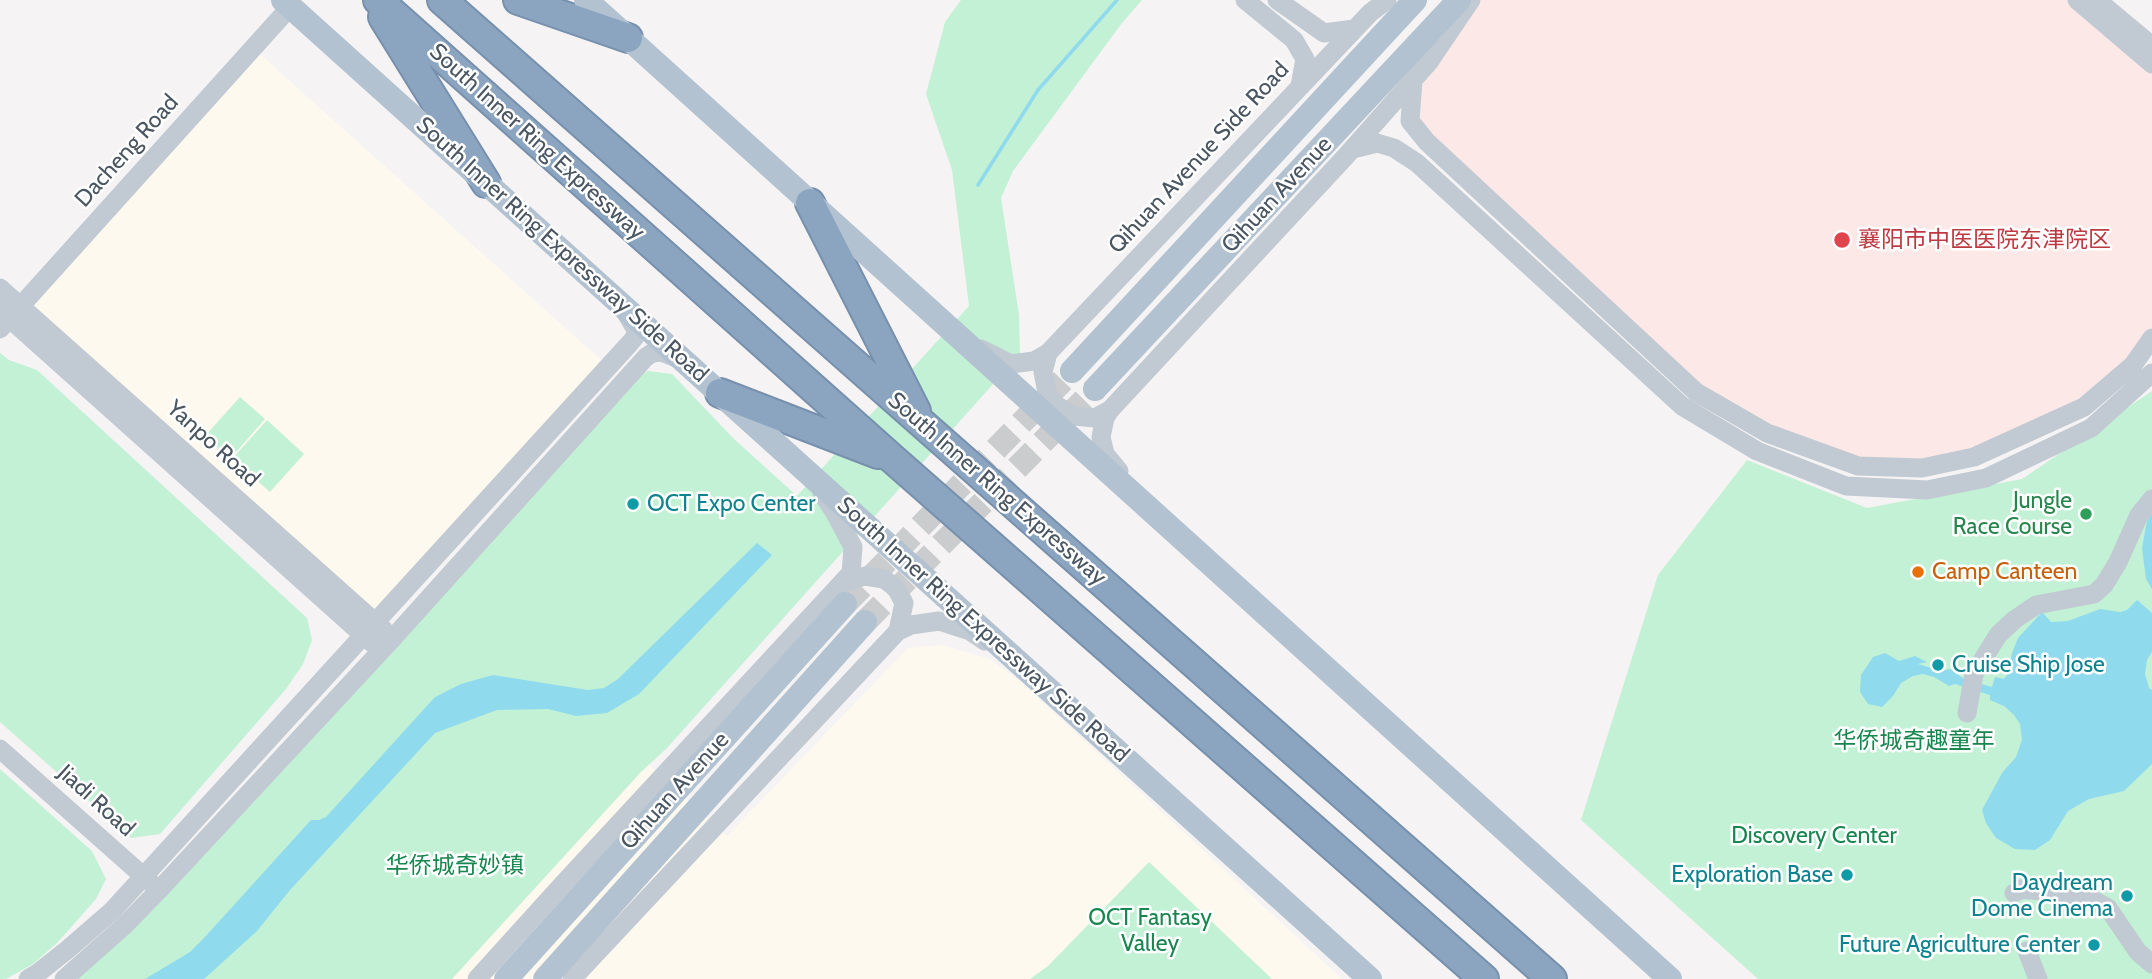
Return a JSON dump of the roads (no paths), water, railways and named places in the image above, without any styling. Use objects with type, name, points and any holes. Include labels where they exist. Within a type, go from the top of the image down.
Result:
[{"type":"highway","points":[[372,0],[486,183]]},
{"type":"highway","name":"South Inner Ring Expressway","points":[[378,0],[1477,974]]},
{"type":"highway","name":"South Inner Ring Expressway","points":[[442,0],[1552,979]]},
{"type":"highway","points":[[518,0],[628,38]]},
{"type":"highway","points":[[810,203],[924,425]]},
{"type":"highway","points":[[720,393],[895,461]]},
{"type":"main road","points":[[586,0],[1670,979]]},
{"type":"main road","name":"Qihuan Avenue","points":[[1072,371],[1415,0]]},
{"type":"main road","name":"Qihuan Avenue","points":[[1095,389],[1459,0]]},
{"type":"main road","name":"South Inner Ring Expressway Side Road","points":[[287,3],[1370,979]]},
{"type":"main road","name":"Qihuan Avenue","points":[[506,979],[844,594]]},
{"type":"main road","name":"Qihuan Avenue","points":[[545,979],[865,622]]},
{"type":"street","points":[[1245,0],[1294,40],[1305,59],[1300,86]]},
{"type":"street","points":[[1277,0],[1324,33],[1354,29]]},
{"type":"street","name":"Qihuan Avenue Side Road","points":[[960,338],[1012,364],[1034,361],[1048,353],[1354,29],[1387,0]]},
{"type":"street","points":[[1153,513],[1105,454],[1101,437],[1105,418],[1353,149],[1429,62],[1471,0]]},
{"type":"street","points":[[2077,0],[2152,64]]},
{"type":"street","points":[[2098,0],[2152,46]]},
{"type":"street","name":"Dacheng Road","points":[[8,316],[287,3]]},
{"type":"street","points":[[1413,80],[1410,121],[1427,142],[1696,392],[1767,433],[1858,466],[1922,468],[1974,457],[2084,407],[2133,365],[2152,338]]},
{"type":"street","points":[[1353,149],[1377,143],[1394,148],[1417,163],[1682,406],[1758,451],[1846,486],[1927,489],[1986,478],[2091,428],[2152,373]]},
{"type":"street","name":"Yanpo Road","points":[[0,288],[8,316],[386,644]]},
{"type":"street","points":[[28,979],[112,911],[635,337],[636,330],[622,306]]},
{"type":"street","points":[[64,979],[125,925],[159,890],[646,357],[661,352],[684,360]]},
{"type":"street","points":[[1048,353],[1043,372],[1047,393],[1056,405],[1074,416],[1095,418],[1110,410]]},
{"type":"street","points":[[805,469],[835,513],[853,547],[851,573],[844,594]]},
{"type":"street","points":[[1967,713],[1974,674],[1998,635],[2036,605],[2094,594],[2104,585],[2118,562],[2138,515],[2152,499]]},
{"type":"street","points":[[477,979],[545,904],[844,594],[865,576],[884,579],[895,588],[904,603],[898,631]]},
{"type":"street","points":[[572,979],[898,631],[911,625],[939,621],[970,631],[1034,676]]},
{"type":"street","name":"Jiadi Road","points":[[0,749],[159,890]]},
{"type":"street","points":[[545,904],[594,880]]},
{"type":"street","points":[[2014,893],[2022,889],[2086,896],[2108,908],[2138,952],[2152,964]]},
{"type":"street","points":[[597,952],[612,903]]},
{"type":"street","points":[[2027,951],[2038,979]]},
{"type":"water","points":[[2152,513],[2152,589],[2146,579],[2142,548],[2147,521]]},
{"type":"water","points":[[757,543],[772,555],[639,694],[607,713],[576,716],[548,709],[497,710],[435,733],[290,890],[257,931],[204,979],[145,979],[190,952],[311,820],[326,817],[435,697],[461,684],[493,675],[588,690],[604,688],[618,679]]},
{"type":"water","points":[[2137,600],[2152,613],[2152,652],[2147,660],[2145,674],[2152,690],[2152,764],[2124,791],[2089,799],[2068,811],[2050,840],[2035,850],[2015,849],[1996,838],[1986,823],[1982,810],[2002,773],[2016,757],[2022,740],[2020,724],[2014,715],[2004,706],[1990,700],[1990,695],[1955,684],[1949,686],[1923,674],[1901,683],[1882,707],[1868,704],[1860,692],[1861,675],[1873,657],[1885,653],[1899,661],[1915,656],[1927,662],[1918,664],[1941,671],[1950,669],[1964,679],[1992,687],[1995,677],[2004,679],[2007,675],[2018,638],[2042,612],[2051,622],[2068,621],[2100,609],[2120,612],[2127,610]]},
{"type":"waterway","points":[[978,185],[1038,90],[1117,0]]},
{"type":"tunnel","points":[[845,604],[1072,371]]},
{"type":"tunnel","points":[[865,622],[1095,389]]},
{"type":"place","name":"襄阳市中医医院东津院区","points":[[1842,240]]},
{"type":"place","name":"OCT Expo Center","points":[[633,504]]},
{"type":"place","name":"Jungle Race Course","points":[[2086,514]]},
{"type":"place","name":"Camp Canteen","points":[[1918,572]]},
{"type":"place","name":"Cruise Ship Jose","points":[[1938,665]]},
{"type":"place","name":"Exploration Base","points":[[1847,875]]},
{"type":"place","name":"Daydream Dome Cinema","points":[[2127,896]]},
{"type":"place","name":"Future Agriculture Center","points":[[2094,945]]},
{"type":"park label","name":"华侨城奇趣童年","points":[[1914,741]]},
{"type":"park label","name":"Discovery Center","points":[[1814,836]]},
{"type":"park label","name":"华侨城奇妙镇","points":[[455,866]]},
{"type":"park label","name":"OCT Fantasy Valley","points":[[1150,931]]}]
